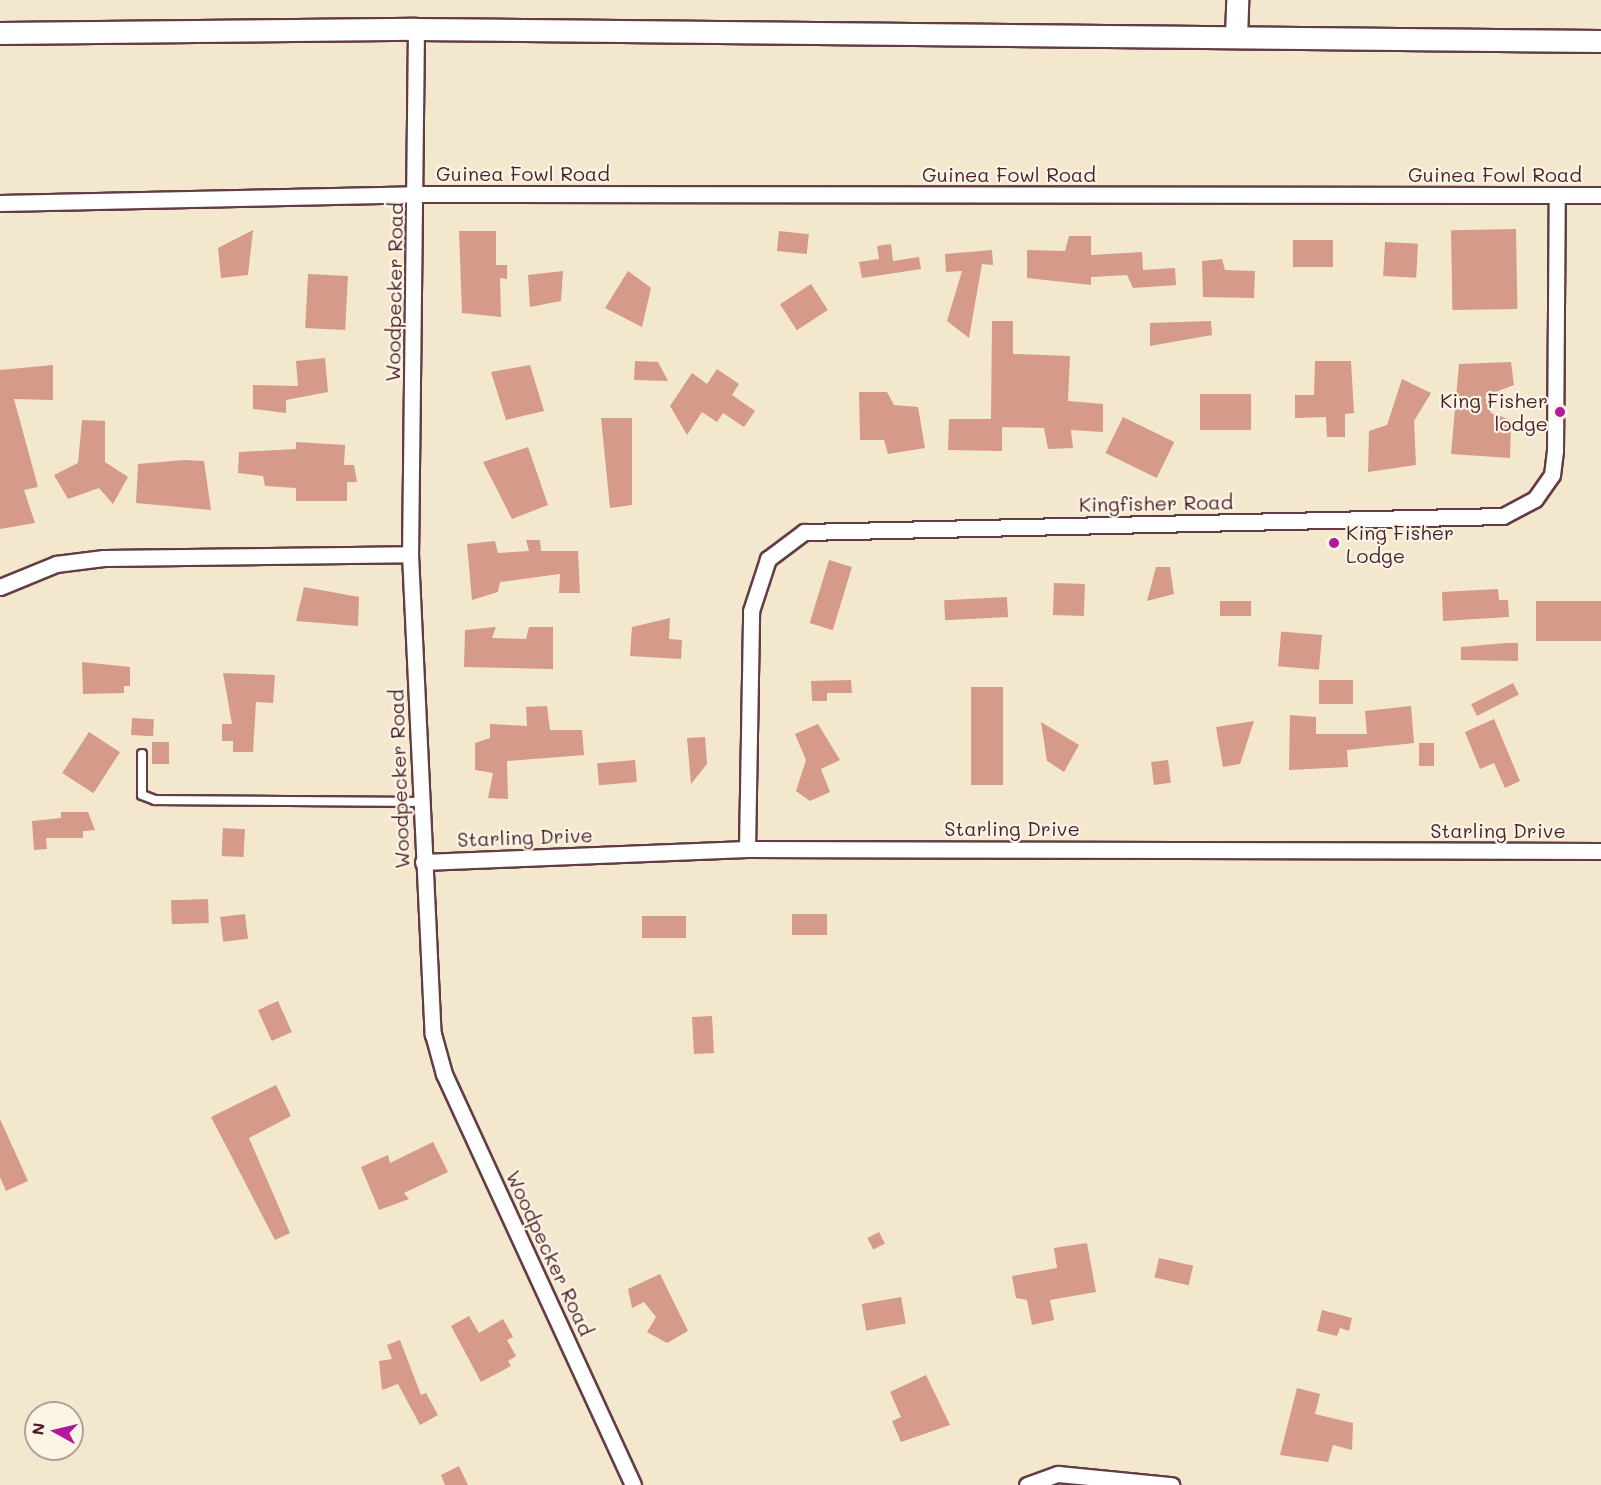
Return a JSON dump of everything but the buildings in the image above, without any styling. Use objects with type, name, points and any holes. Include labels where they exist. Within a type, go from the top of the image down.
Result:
[{"type":"street","points":[[1236,37],[1237,0]]},
{"type":"street","points":[[0,33],[416,29],[1601,41]]},
{"type":"street","name":"Woodpecker Road","points":[[416,29],[417,194],[410,554],[433,1034],[444,1074],[633,1485]]},
{"type":"street","name":"Guinea Fowl Road","points":[[0,203],[417,194],[1601,195]]},
{"type":"street","name":"Kingfisher Road","points":[[747,849],[751,611],[768,559],[804,532],[1503,516],[1535,499],[1552,475],[1555,451],[1557,195]]},
{"type":"street","points":[[0,587],[56,564],[104,558],[410,554]]},
{"type":"street","name":"Starling Drive","points":[[423,862],[747,849],[1601,851]]},
{"type":"street","points":[[1027,1485],[1058,1474],[1171,1485]]},
{"type":"lane","points":[[142,754],[140,788],[155,800],[421,802]]},
{"type":"place","name":"King Fisher lodge","points":[[1560,412]]},
{"type":"place","name":"King Fisher Lodge","points":[[1334,543]]}]
